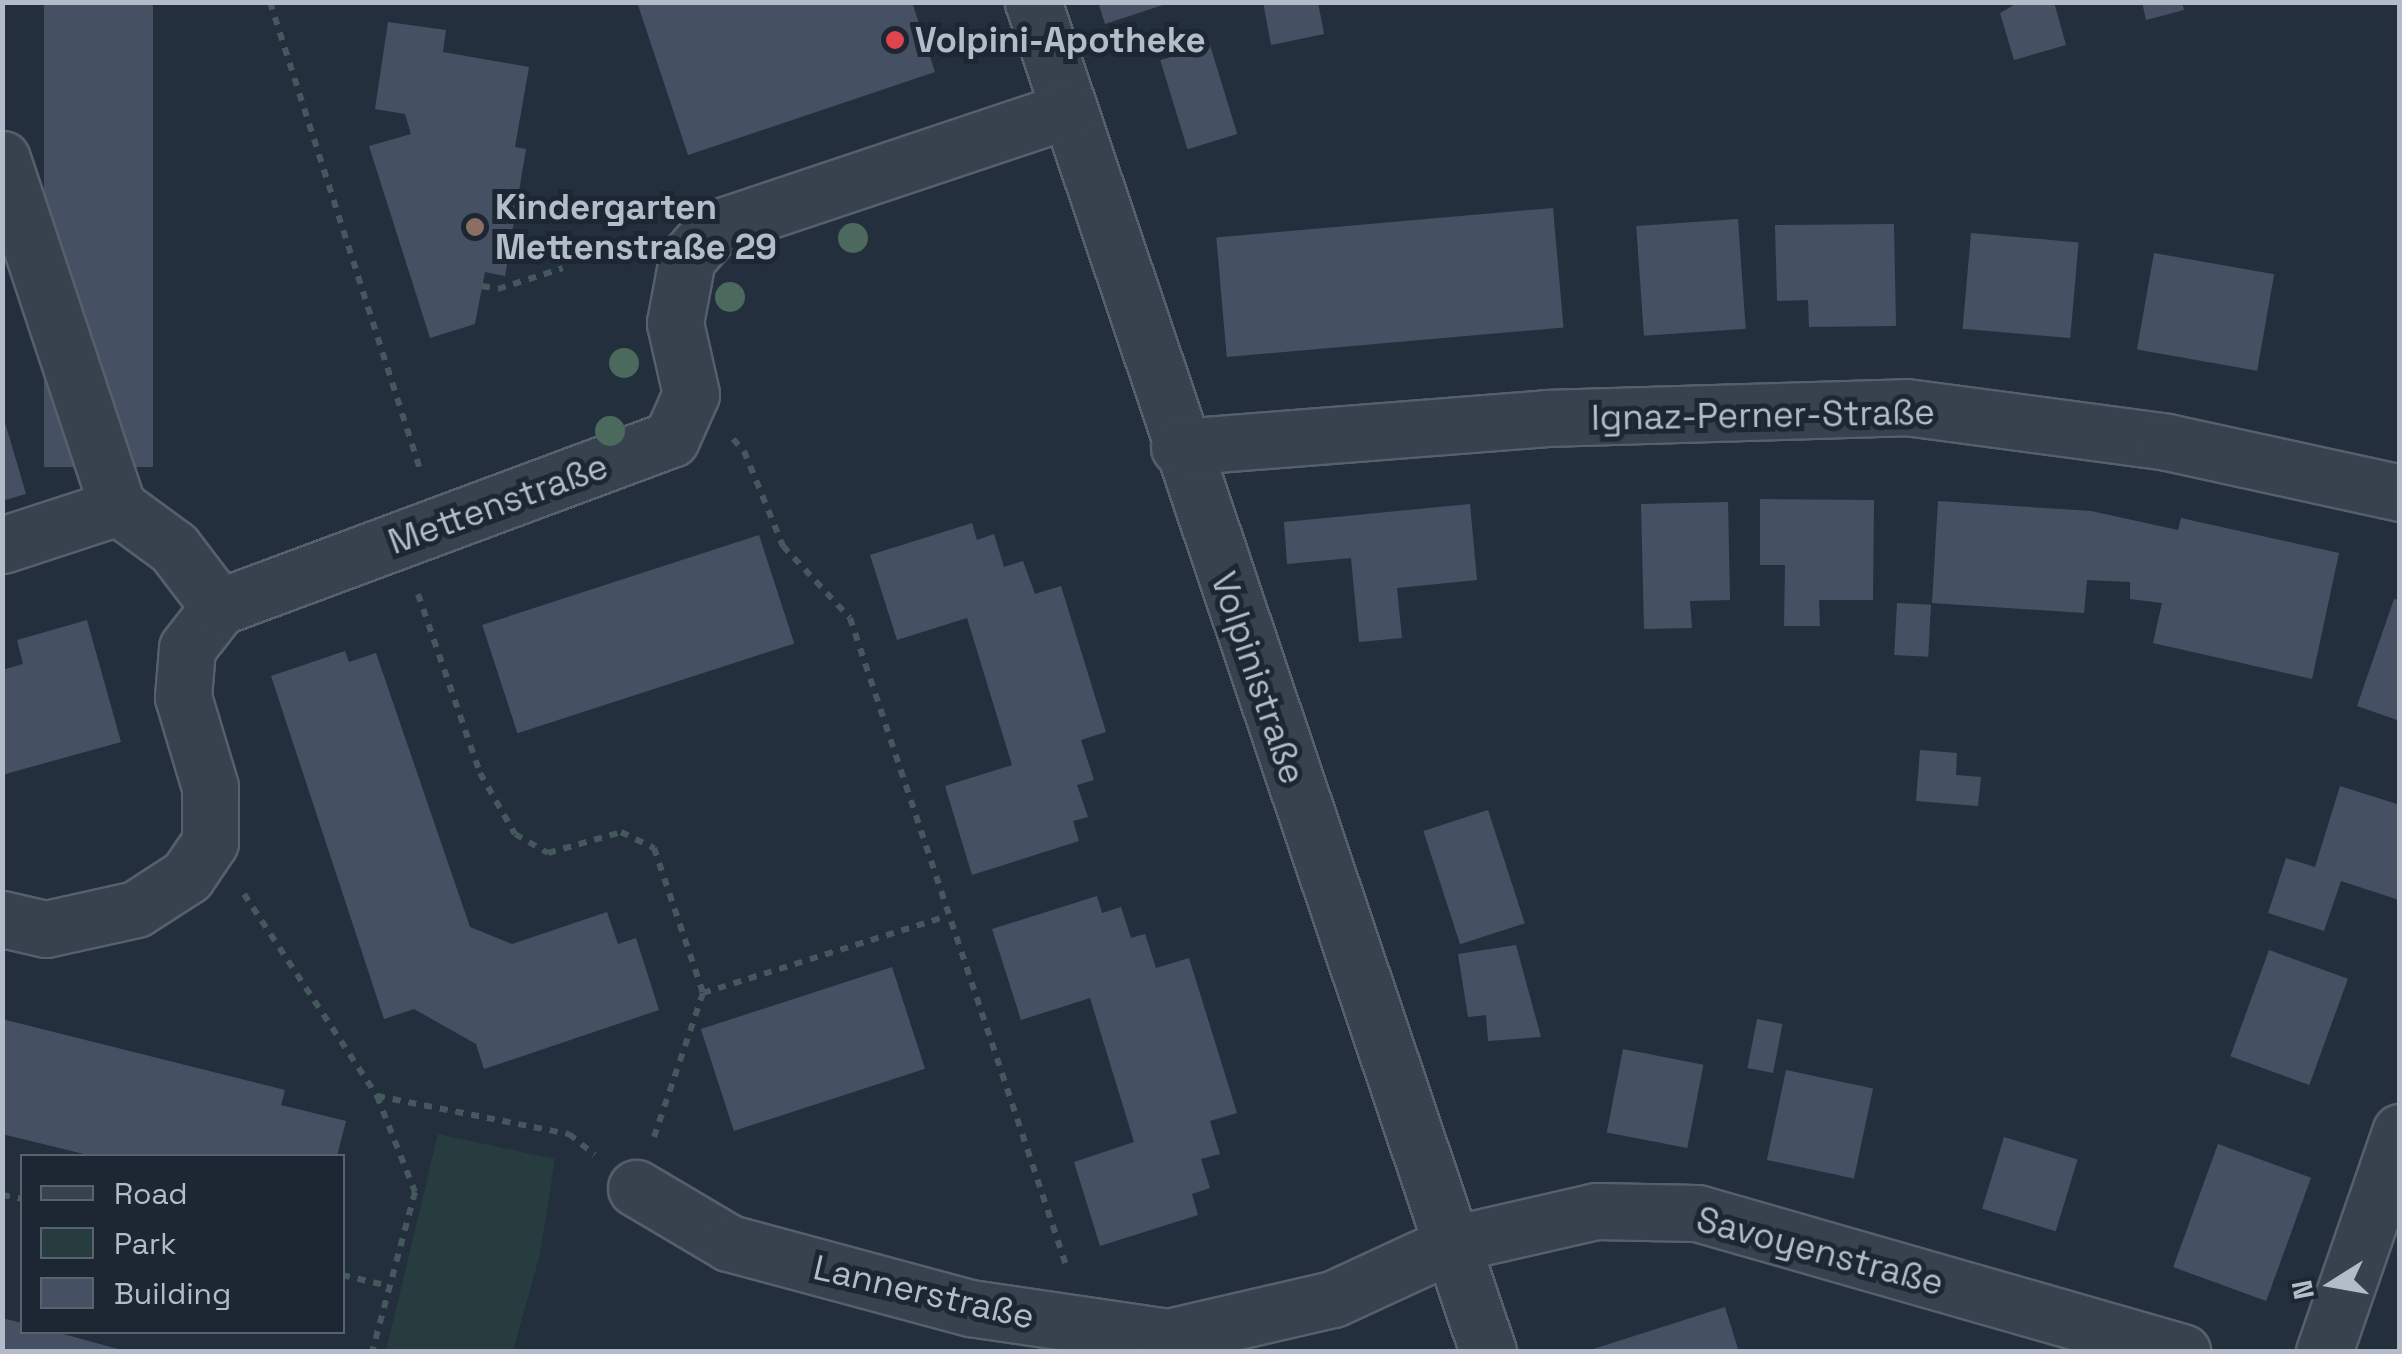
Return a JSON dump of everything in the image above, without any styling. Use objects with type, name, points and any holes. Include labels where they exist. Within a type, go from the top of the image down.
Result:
[{"type":"street","name":"Volpinistraße","points":[[1033,2],[1488,1352]]},
{"type":"street","points":[[691,394],[676,323],[687,260],[713,229],[1069,110]]},
{"type":"street","points":[[2,159],[118,507],[174,548],[219,608],[187,648],[183,697],[210,787],[210,842],[187,876],[136,910],[46,930],[2,920]]},
{"type":"street","name":"Mettenstraße","points":[[219,608],[671,440],[691,394]]},
{"type":"street","name":"Ignaz-Perner-Straße","points":[[1180,447],[1545,418],[1906,407],[2167,442],[2400,493]]},
{"type":"street","points":[[2,545],[118,507]]},
{"type":"street","points":[[2324,1352],[2400,1132]]},
{"type":"street","name":"Lannerstraße","points":[[636,1188],[729,1243],[970,1308],[1085,1328],[1168,1337],[1334,1299],[1452,1244]]},
{"type":"street","name":"Savoyenstraße","points":[[1452,1244],[1596,1211],[1697,1214],[2182,1352]]},
{"type":"path","points":[[270,2],[419,533],[480,773],[515,834],[548,853],[621,832],[654,848],[703,993],[636,1188],[569,1134],[377,1096]]},
{"type":"path","points":[[482,286],[498,289],[563,268]]},
{"type":"path","points":[[691,394],[744,452],[783,546],[850,618],[1085,1328]]},
{"type":"path","points":[[210,842],[377,1096],[415,1192],[372,1352]]},
{"type":"path","points":[[703,993],[947,916]]},
{"type":"path","points":[[345,1276],[389,1286]]},
{"type":"green space","points":[[438,1134],[555,1159],[540,1254],[513,1351],[386,1351]]},
{"type":"building","points":[[44,2],[153,2],[153,467],[44,467]]},
{"type":"building","points":[[637,2],[912,2],[935,72],[688,155]]},
{"type":"building","points":[[1098,2],[1169,2],[1169,3],[1105,24]]},
{"type":"building","points":[[1263,2],[1318,2],[1324,34],[1271,45]]},
{"type":"building","points":[[2019,2],[2054,2],[2066,45],[2014,60],[2000,13]]},
{"type":"building","points":[[2142,2],[2182,2],[2184,10],[2146,20]]},
{"type":"building","points":[[388,22],[446,30],[443,52],[529,67],[515,147],[526,149],[505,276],[485,272],[475,324],[430,338],[369,146],[411,134],[405,114],[375,109]]},
{"type":"building","points":[[1210,45],[1237,134],[1187,149],[1160,60]]},
{"type":"building","points":[[1553,208],[1563,328],[1227,357],[1216,237]]},
{"type":"building","points":[[1738,219],[1746,329],[1644,336],[1636,226]]},
{"type":"building","points":[[1894,224],[1896,326],[1809,327],[1808,300],[1777,301],[1775,225]]},
{"type":"building","points":[[1971,233],[2079,242],[2070,338],[1963,329]]},
{"type":"building","points":[[2154,253],[2274,274],[2257,371],[2137,350]]},
{"type":"building","points":[[2,412],[26,494],[2,501]]},
{"type":"building","points":[[1760,499],[1874,500],[1873,600],[1819,600],[1820,626],[1784,626],[1785,565],[1760,565]]},
{"type":"building","points":[[1938,501],[2091,511],[2178,530],[2181,518],[2339,553],[2312,679],[2153,643],[2162,603],[2130,599],[2130,582],[2087,580],[2084,613],[1932,603]]},
{"type":"building","points":[[1728,502],[1730,600],[1690,601],[1692,628],[1644,629],[1641,504]]},
{"type":"building","points":[[1470,504],[1477,580],[1397,588],[1402,638],[1359,642],[1351,558],[1287,564],[1284,522]]},
{"type":"building","points":[[972,523],[977,540],[994,534],[1004,567],[1023,561],[1035,594],[1061,586],[1106,732],[1081,740],[1094,780],[1077,785],[1088,817],[1073,821],[1079,841],[972,875],[945,786],[1012,765],[967,618],[897,640],[870,555]]},
{"type":"building","points":[[759,535],[794,643],[517,733],[482,625]]},
{"type":"building","points":[[2394,599],[2400,600],[2400,721],[2357,706]]},
{"type":"building","points":[[1897,603],[1931,605],[1928,657],[1894,655]]},
{"type":"building","points":[[87,620],[121,742],[2,775],[2,670],[23,664],[17,640]]},
{"type":"building","points":[[345,651],[349,662],[376,653],[470,927],[512,944],[607,912],[618,944],[636,938],[659,1010],[484,1069],[476,1044],[414,1009],[384,1019],[271,676]]},
{"type":"building","points":[[1920,750],[1957,753],[1956,775],[1981,777],[1978,806],[1916,801]]},
{"type":"building","points":[[2340,786],[2400,805],[2399,900],[2341,881],[2324,931],[2268,913],[2286,858],[2315,867]]},
{"type":"building","points":[[1488,810],[1525,923],[1460,944],[1423,831]]},
{"type":"building","points":[[1097,896],[1102,913],[1121,907],[1131,938],[1145,934],[1156,968],[1189,958],[1237,1113],[1210,1121],[1220,1154],[1201,1159],[1210,1188],[1192,1194],[1198,1215],[1100,1246],[1074,1162],[1134,1142],[1090,998],[1021,1020],[992,929]]},
{"type":"building","points":[[1516,945],[1541,1037],[1488,1041],[1486,1015],[1468,1017],[1458,954]]},
{"type":"building","points":[[2269,950],[2348,979],[2309,1085],[2230,1056]]},
{"type":"building","points":[[892,967],[925,1069],[734,1131],[701,1029]]},
{"type":"building","points":[[2,1019],[285,1090],[281,1105],[346,1121],[338,1154],[84,1154],[2,1134]]},
{"type":"building","points":[[1757,1019],[1783,1024],[1773,1073],[1747,1068]]},
{"type":"building","points":[[1623,1049],[1703,1065],[1687,1148],[1607,1132]]},
{"type":"building","points":[[1786,1070],[1873,1089],[1854,1178],[1767,1160]]},
{"type":"building","points":[[2004,1137],[2078,1160],[2056,1231],[1982,1209]]},
{"type":"building","points":[[2218,1144],[2311,1178],[2266,1301],[2173,1267]]},
{"type":"building","points":[[1725,1307],[1739,1352],[1587,1352],[1587,1351]]},
{"type":"building","points":[[2,1318],[20,1322],[20,1334],[63,1334],[129,1352],[2,1352]]},
{"type":"place","name":"Volpini-Apotheke","points":[[895,40]]},
{"type":"place","name":"Kindergarten Mettenstraße 29","points":[[475,227]]}]
